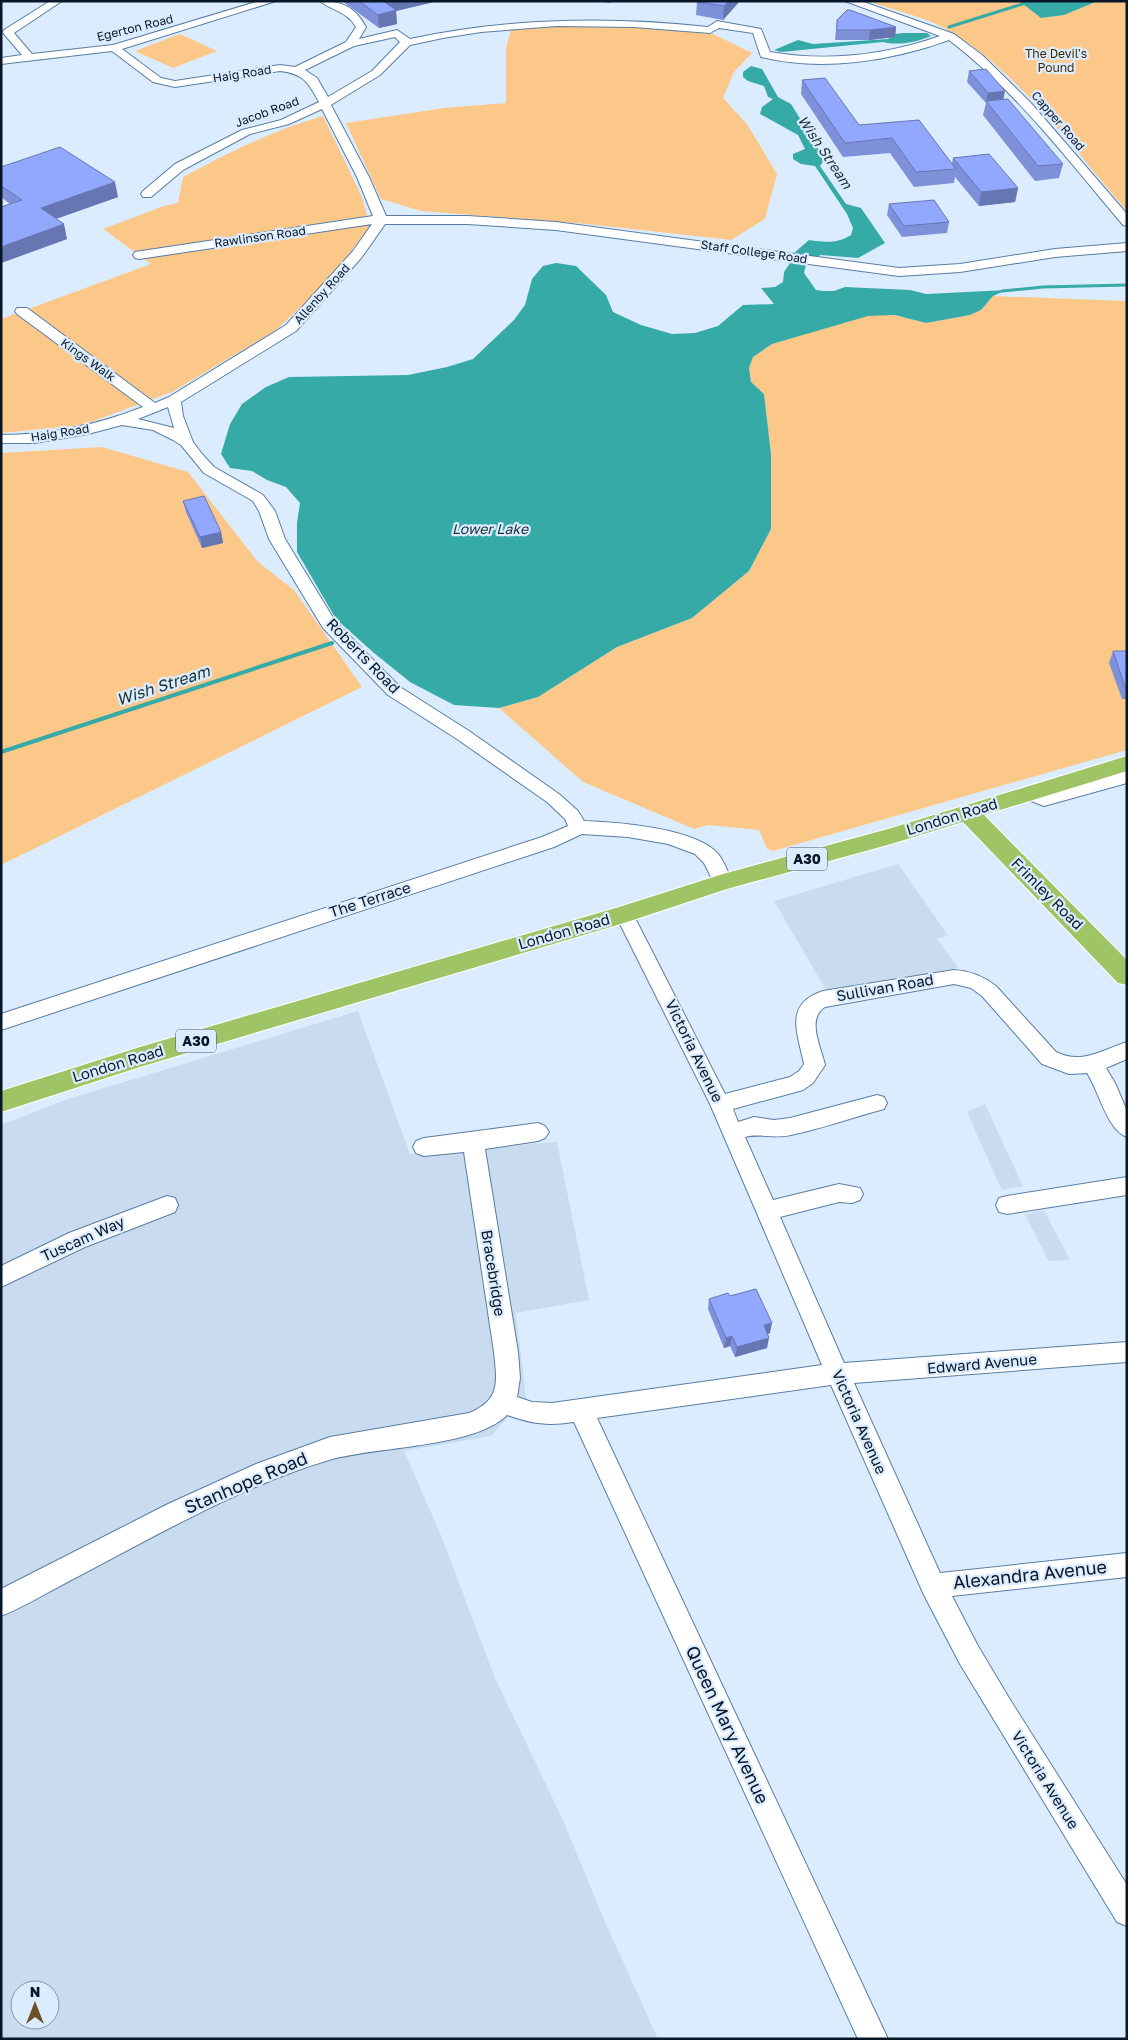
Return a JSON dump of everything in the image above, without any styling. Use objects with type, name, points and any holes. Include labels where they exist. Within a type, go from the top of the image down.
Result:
[{"type":"main road","name":"London Road","points":[[1,1102],[140,1057],[624,914],[723,882],[891,836],[1127,763]]},
{"type":"main road","name":"Frimley Road","points":[[967,812],[1126,973]]},
{"type":"street","points":[[30,58],[8,32],[57,1]]},
{"type":"street","name":"Egerton Road","points":[[1,61],[114,48],[271,1]]},
{"type":"street","points":[[325,1],[341,7],[357,19],[361,27],[350,44]]},
{"type":"street","name":"Capper Road","points":[[850,1],[950,36],[978,57],[1028,105],[1127,222]]},
{"type":"street","points":[[297,70],[350,44],[397,33],[404,38],[406,43],[462,31],[546,24],[634,24],[710,30],[716,24],[757,31],[765,55],[796,59],[830,59],[898,53],[916,49],[950,36]]},
{"type":"street","name":"Jacob Road","points":[[147,194],[179,166],[246,132],[285,122],[326,103],[376,73],[406,43]]},
{"type":"street","name":"Haig Road","points":[[114,48],[157,80],[175,84],[280,68],[297,70]]},
{"type":"street","points":[[297,70],[313,80],[326,103],[363,177],[381,220]]},
{"type":"street","name":"Rawlinson Road","points":[[140,255],[381,220]]},
{"type":"street","name":"Staff College Road","points":[[381,220],[520,222],[638,236],[899,272],[960,268],[1056,253],[1127,247]]},
{"type":"street","name":"Allenby Road","points":[[174,400],[291,328],[358,254],[381,220]]},
{"type":"street","name":"Kings Walk","points":[[22,311],[154,409]]},
{"type":"street","points":[[174,400],[176,416],[186,442]]},
{"type":"street","name":"Haig Road","points":[[1,440],[34,439],[88,430],[118,422],[174,400]]},
{"type":"street","points":[[118,422],[151,425],[171,431],[186,442]]},
{"type":"street","name":"Roberts Road","points":[[186,442],[209,470],[258,498],[267,511],[277,539],[329,624],[394,691],[553,798],[572,815],[578,827]]},
{"type":"street","points":[[1027,794],[1044,800],[1127,777]]},
{"type":"street","points":[[578,827],[670,838],[693,845],[710,858],[723,882]]},
{"type":"street","name":"The Terrace","points":[[1,1022],[548,842],[574,832],[578,827]]},
{"type":"street","name":"Victoria Avenue","points":[[624,914],[720,1104],[838,1375],[933,1586],[969,1655],[1127,1912]]},
{"type":"street","name":"Sullivan Road","points":[[720,1104],[796,1084],[806,1077],[814,1065],[804,1024],[805,1016],[811,1007],[823,999],[954,977],[966,978],[978,983],[989,991],[1049,1058],[1060,1065],[1075,1067],[1093,1065],[1127,1050]]},
{"type":"street","points":[[1093,1065],[1105,1083],[1115,1111],[1127,1128]]},
{"type":"street","points":[[732,1132],[754,1126],[774,1129],[790,1127],[877,1103]]},
{"type":"street","points":[[424,1147],[538,1132]]},
{"type":"street","name":"Bracebridge","points":[[473,1142],[510,1387],[503,1403]]},
{"type":"street","points":[[1007,1205],[1127,1186]]},
{"type":"street","points":[[767,1211],[839,1193],[852,1194]]},
{"type":"street","name":"Tuscam Way","points":[[1,1277],[76,1240],[167,1206]]},
{"type":"street","name":"Edward Avenue","points":[[838,1375],[1127,1352]]},
{"type":"street","points":[[503,1403],[532,1413],[552,1414],[838,1375]]},
{"type":"street","name":"Stanhope Road","points":[[1,1603],[177,1512],[256,1476],[330,1448],[470,1424],[488,1418],[503,1403]]},
{"type":"street","name":"Queen Mary Avenue","points":[[582,1411],[591,1434],[873,2039]]},
{"type":"street","name":"Alexandra Avenue","points":[[933,1586],[1127,1565]]},
{"type":"shaded area","points":[[898,864],[948,935],[937,939],[958,967],[932,976],[826,990],[774,901]]},
{"type":"shaded area","points":[[358,1011],[410,1154],[557,1142],[589,1300],[516,1313],[526,1398],[491,1436],[404,1451],[440,1533],[495,1678],[563,1820],[602,1915],[658,2039],[1,2039],[1,1125],[68,1099]]},
{"type":"shaded area","points":[[985,1104],[1023,1186],[1002,1190],[999,1184],[967,1112]]},
{"type":"shaded area","points":[[1044,1210],[1070,1260],[1049,1261],[1025,1215]]},
{"type":"green space","name":"The Devil's Pound","points":[[868,1],[1019,1],[1041,18],[1064,15],[1098,1],[1127,1],[1127,211],[1042,111],[995,64],[970,44],[936,24]]},
{"type":"green space","points":[[595,25],[672,29],[713,34],[752,53],[734,72],[723,98],[747,124],[777,174],[765,219],[731,240],[587,224],[421,211],[381,199],[346,123],[444,108],[506,103],[506,48],[511,29]]},
{"type":"green space","points":[[180,34],[217,51],[173,68],[135,51]]},
{"type":"green space","points":[[323,116],[362,197],[370,227],[326,283],[276,330],[172,392],[83,425],[1,433],[1,319],[151,264],[103,229],[164,206],[178,203],[183,177],[269,135]]},
{"type":"green space","points":[[993,296],[1127,301],[1127,750],[773,851],[767,849],[759,830],[708,825],[694,829],[583,782],[499,708],[538,697],[617,647],[692,618],[749,571],[771,529],[771,454],[764,394],[751,382],[749,368],[753,357],[772,344],[868,315],[895,315],[926,323],[970,315],[981,310]]},
{"type":"green space","points":[[102,447],[188,472],[258,562],[294,590],[362,687],[1,865],[1,453]]},
{"type":"water","points":[[1019,1],[1098,1],[1064,15],[1041,18]]},
{"type":"water","points":[[927,33],[931,36],[914,42],[883,42],[781,52],[774,50],[798,40],[813,44],[888,39],[895,34]]},
{"type":"water","points":[[751,66],[762,69],[778,97],[791,104],[825,159],[820,166],[846,204],[861,208],[885,243],[858,258],[821,255],[816,257],[793,254],[809,240],[825,242],[841,240],[851,235],[853,228],[847,214],[815,166],[801,164],[793,159],[793,154],[805,149],[798,135],[760,114],[762,107],[773,99],[768,97],[764,86],[748,81],[743,77],[743,72]]},
{"type":"water","name":"Lower Lake","points":[[556,263],[576,266],[606,295],[613,312],[641,325],[672,334],[695,333],[718,326],[743,305],[774,304],[761,288],[775,287],[783,282],[784,272],[790,263],[806,265],[804,273],[816,290],[823,291],[834,291],[845,287],[910,290],[926,294],[1007,290],[993,296],[981,310],[970,315],[926,323],[895,315],[868,316],[772,344],[753,357],[749,368],[751,382],[764,394],[771,454],[771,529],[749,571],[692,618],[617,647],[538,697],[499,708],[454,705],[410,682],[336,619],[297,552],[297,523],[300,503],[286,487],[267,480],[252,471],[230,468],[221,454],[230,424],[242,404],[266,387],[289,377],[408,375],[447,367],[473,359],[514,320],[525,305],[532,279],[543,266]]},
{"type":"building","points":[[359,1],[383,1],[396,10],[378,15]]},
{"type":"building","points":[[697,1],[729,1],[724,6]]},
{"type":"building","points":[[847,10],[896,27],[870,30],[837,30],[837,20]]},
{"type":"building","points":[[986,69],[1005,91],[988,93],[969,71]]},
{"type":"building","points":[[825,78],[859,125],[919,120],[956,169],[916,172],[892,138],[845,143],[802,80]]},
{"type":"building","points":[[1008,99],[1063,164],[1038,166],[986,101]]},
{"type":"building","points":[[60,147],[115,182],[41,208],[64,224],[1,247],[1,207],[22,200],[1,186],[1,167]]},
{"type":"building","points":[[989,154],[1018,188],[981,192],[953,158]]},
{"type":"building","points":[[934,200],[949,222],[904,226],[889,204]]},
{"type":"building","points":[[204,496],[221,532],[200,537],[183,501]]},
{"type":"building","points":[[1113,651],[1127,651],[1127,687],[1125,687]]},
{"type":"building","points":[[756,1289],[772,1323],[764,1325],[769,1338],[737,1347],[732,1336],[726,1338],[709,1299],[728,1293],[730,1296]]},
{"type":"waterway","name":"Wish Stream","points":[[949,27],[1032,1]]},
{"type":"waterway","points":[[1002,291],[1043,287],[1127,285]]},
{"type":"waterway","name":"Wish Stream","points":[[1,752],[332,643]]}]
